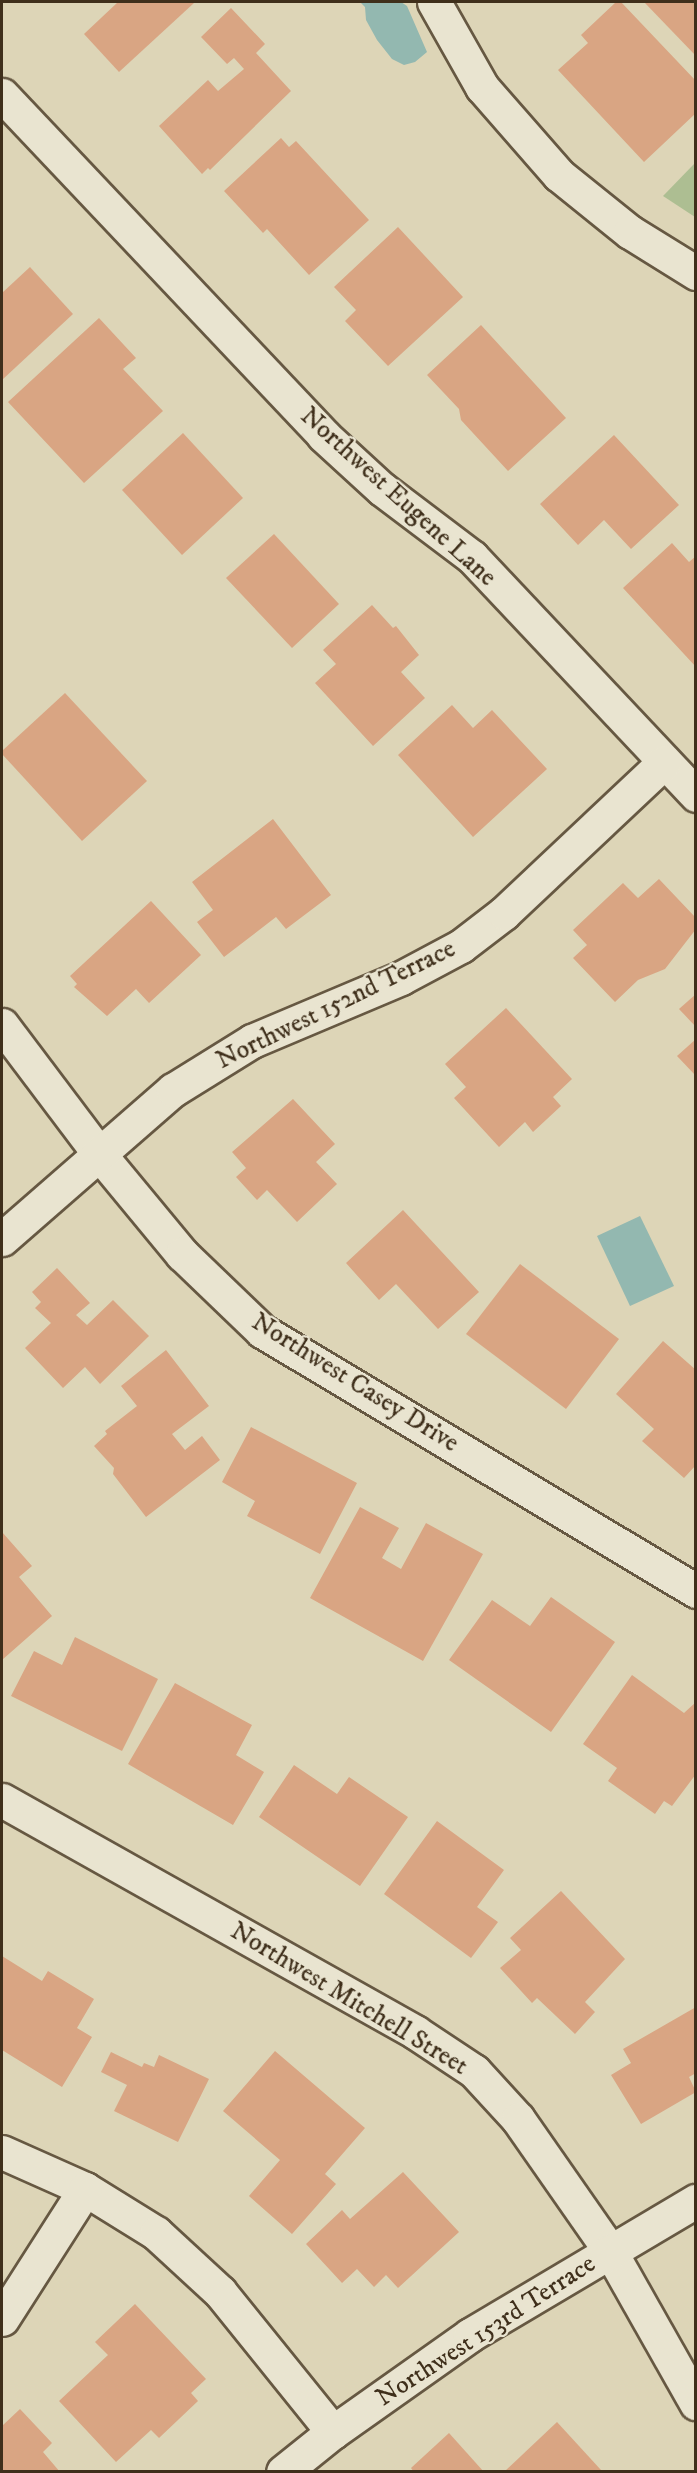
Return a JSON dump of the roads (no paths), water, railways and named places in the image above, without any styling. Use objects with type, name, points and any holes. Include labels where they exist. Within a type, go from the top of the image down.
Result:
[{"type":"street","points":[[434,2],[482,87],[559,175],[630,232],[696,273]]},
{"type":"street","name":"Northwest Eugene Lane","points":[[2,95],[323,435],[382,489],[472,557],[696,795]]},
{"type":"street","name":"Northwest 152nd Terrace","points":[[2,1239],[173,1090],[252,1041],[401,978],[461,946],[504,914],[663,762]]},
{"type":"street","name":"Northwest Casey Drive","points":[[2,1025],[100,1155],[182,1254],[262,1331],[696,1591]]},
{"type":"street","name":"Northwest Mitchell Street","points":[[2,1800],[415,2032],[474,2071],[518,2119],[610,2251],[696,2403]]},
{"type":"street","points":[[2,2152],[85,2189],[156,2233],[220,2292],[333,2432]]},
{"type":"street","points":[[2,2319],[85,2189]]},
{"type":"street","name":"Northwest 153rd Terrace","points":[[283,2472],[333,2432],[470,2335],[696,2201]]},
{"type":"water","points":[[360,2],[401,2],[407,6],[427,52],[415,62],[404,65],[392,59],[377,40],[366,20],[365,7]]},
{"type":"water","points":[[640,1216],[674,1286],[630,1306],[597,1236]]}]
